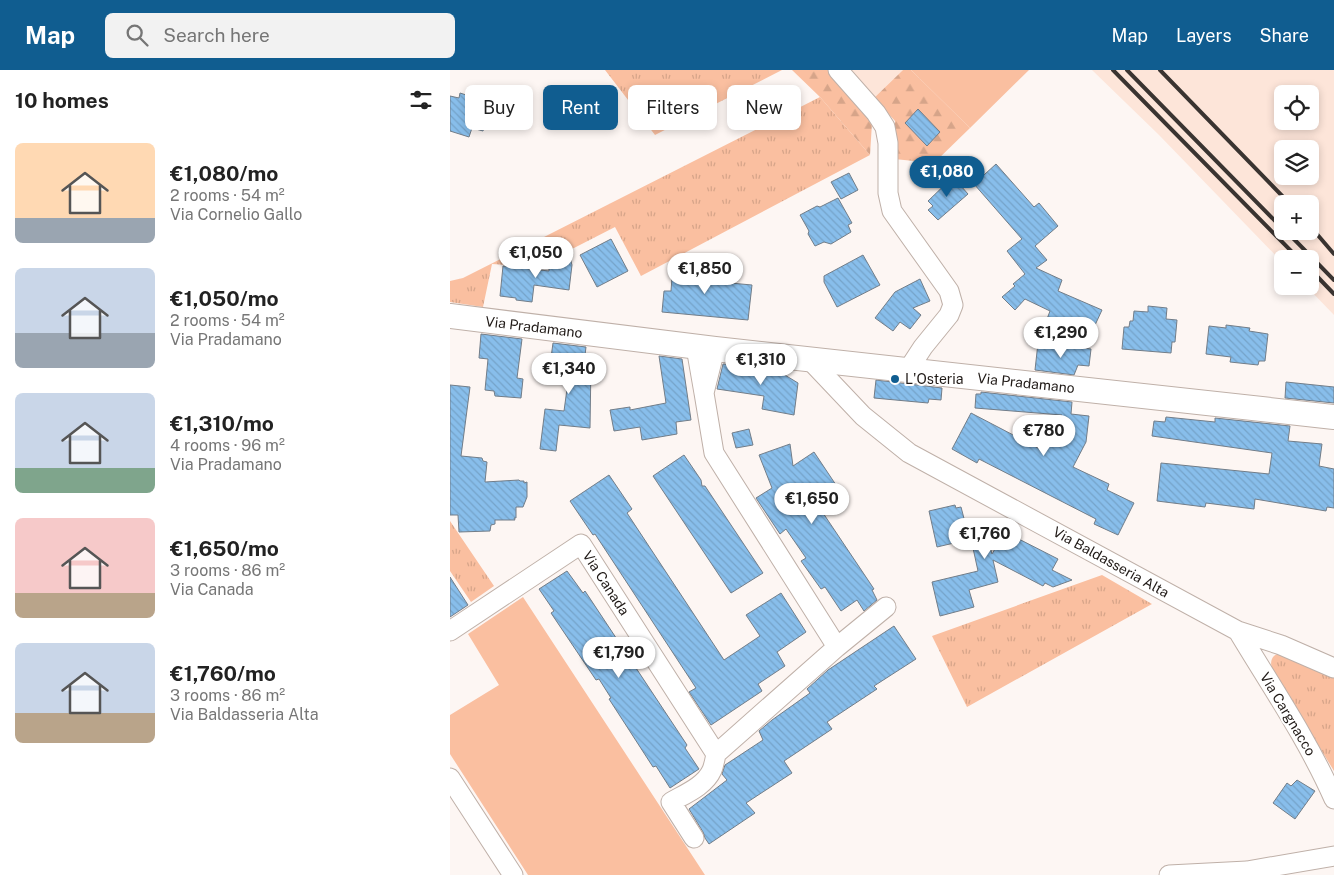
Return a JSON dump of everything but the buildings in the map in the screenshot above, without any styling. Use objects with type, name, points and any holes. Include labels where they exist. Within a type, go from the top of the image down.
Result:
[{"type":"street","points":[[838,70],[876,113],[885,127],[888,144],[888,194],[892,210],[950,291],[952,298],[953,305],[950,315],[923,347],[908,370]]},
{"type":"street","name":"Via Pradamano","points":[[450,316],[706,348],[1334,417]]},
{"type":"street","points":[[706,348],[704,393],[714,453],[837,647]]},
{"type":"street","name":"Via Baldasseria Alta","points":[[809,359],[863,416],[909,453],[1238,631],[1281,645],[1334,668]]},
{"type":"street","name":"Via Canada","points":[[450,631],[580,544],[716,754]]},
{"type":"street","points":[[694,838],[670,802],[698,786],[706,779],[712,770],[716,754],[837,647],[886,607]]},
{"type":"street","name":"Via Cargnacco","points":[[1238,631],[1292,720],[1334,799]]},
{"type":"street","points":[[450,778],[513,875]]},
{"type":"street","points":[[1169,875],[1247,871],[1334,856]]},
{"type":"shaded area","points":[[848,70],[903,70],[874,98]]},
{"type":"shaded area","points":[[1092,70],[1334,70],[1334,315],[1315,295],[1319,295],[1319,250],[1274,250],[1274,254],[1159,135]]},
{"type":"green space","points":[[605,70],[782,70],[753,85],[727,85],[727,98],[717,103],[717,85],[628,85],[628,100]]},
{"type":"green space","points":[[792,70],[829,70],[872,123],[870,155],[820,97]]},
{"type":"green space","points":[[903,70],[911,70],[970,128],[934,163],[894,159],[895,121],[874,98]]},
{"type":"green space","points":[[911,70],[1029,70],[970,128]]},
{"type":"green space","points":[[820,97],[870,155],[641,276],[615,227],[574,248],[552,253],[534,267],[492,264],[483,307],[450,302],[450,281],[463,278],[755,130],[801,130],[801,107]]},
{"type":"green space","points":[[651,130],[665,130],[655,135]]},
{"type":"green space","points":[[450,521],[494,586],[471,602],[450,571]]},
{"type":"green space","points":[[1102,575],[1152,604],[967,707],[932,636]]},
{"type":"green space","points":[[523,597],[705,875],[528,875],[450,754],[450,715],[499,685],[468,634]]},
{"type":"green space","points":[[1279,653],[1334,674],[1334,771],[1272,670],[1272,660]]},
{"type":"railway","points":[[1113,70],[1290,250]]},
{"type":"railway","points":[[1127,70],[1274,220]]},
{"type":"railway","points":[[1160,70],[1281,195]]},
{"type":"railway","points":[[1319,236],[1334,254]]},
{"type":"railway","points":[[1295,240],[1334,280]]},
{"type":"railway","points":[[1319,278],[1334,294]]},
{"type":"place","name":"L'Osteria","points":[[895,379]]}]
